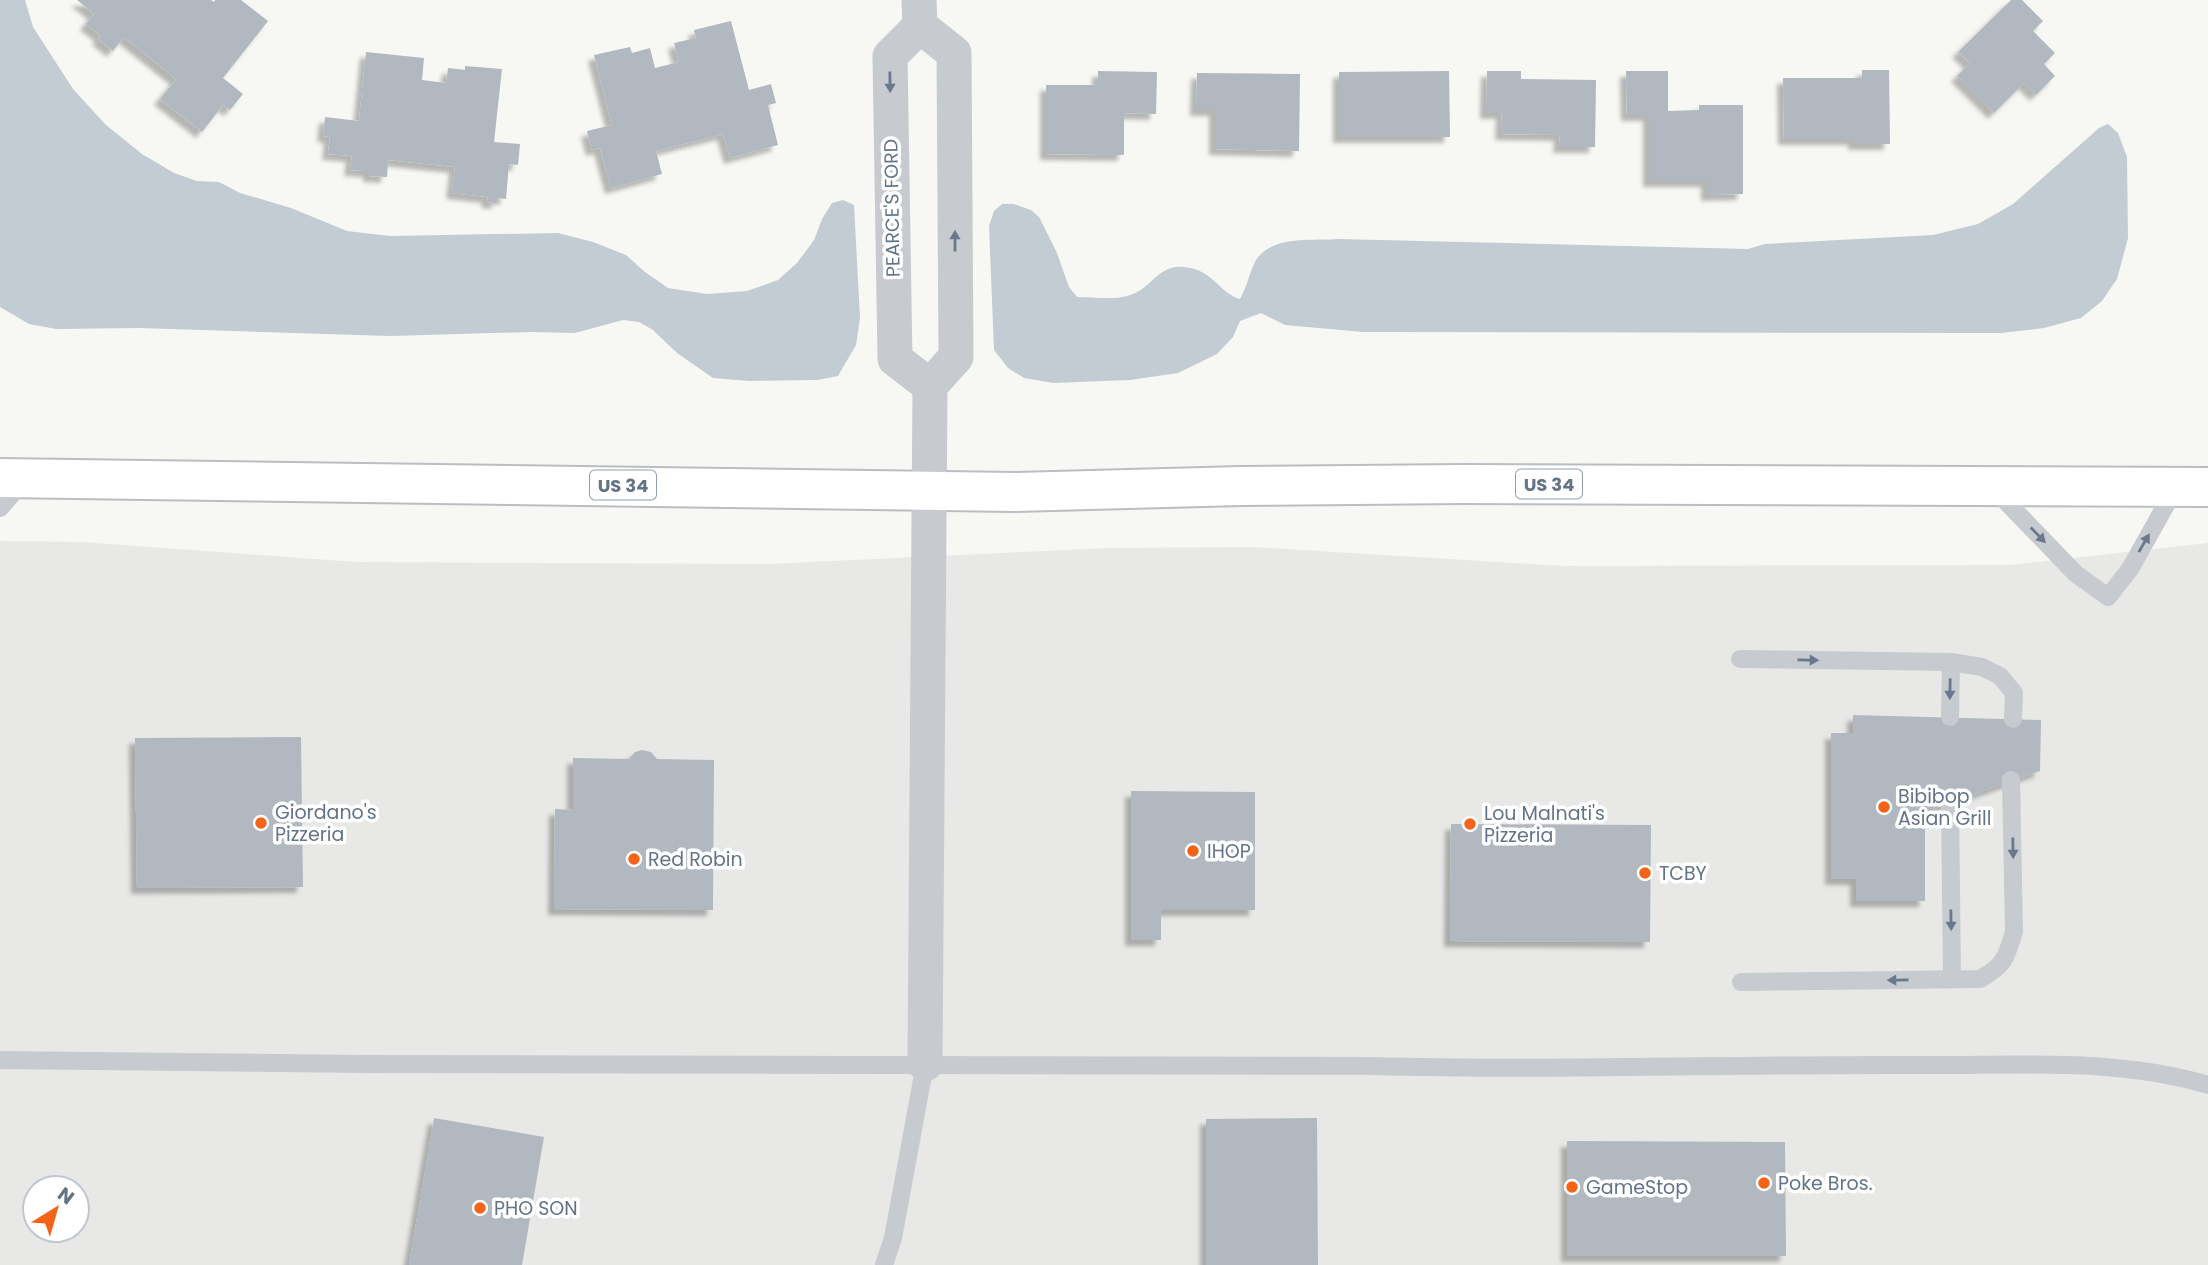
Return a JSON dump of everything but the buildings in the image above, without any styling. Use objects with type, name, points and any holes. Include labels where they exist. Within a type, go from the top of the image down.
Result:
[{"type":"main road","name":"US 34","points":[[13,479],[1015,492],[1464,484],[2192,487]]},
{"type":"street","name":"PEARCE'S FORD","points":[[919,13],[954,53],[956,357],[930,386],[895,359],[890,56],[919,13]]},
{"type":"street","points":[[925,1064],[930,386]]},
{"type":"lane","points":[[0,508],[13,479]]},
{"type":"lane","points":[[1991,486],[2076,573],[2108,597],[2192,487]]},
{"type":"lane","points":[[1740,659],[1951,662],[1982,667],[2000,676],[2014,693],[2013,719]]},
{"type":"lane","points":[[1950,717],[1951,662]]},
{"type":"lane","points":[[1741,982],[1980,979],[1999,968],[2008,952],[2014,930],[2011,780]]},
{"type":"lane","points":[[1950,802],[1952,979]]},
{"type":"lane","points":[[0,1060],[1487,1068],[2115,1066],[2172,1075],[2208,1085]]},
{"type":"lane","points":[[884,1265],[893,1238],[925,1064]]},
{"type":"shaded area","points":[[0,0],[25,0],[33,27],[73,89],[106,125],[142,154],[174,173],[197,181],[219,182],[240,193],[291,208],[347,231],[390,236],[558,233],[593,242],[626,255],[668,288],[707,294],[747,291],[778,280],[797,263],[814,240],[832,203],[843,200],[854,205],[860,318],[856,345],[838,376],[817,380],[749,381],[713,378],[677,353],[653,330],[639,322],[623,320],[575,333],[390,336],[140,328],[56,329],[29,324],[0,307]]},
{"type":"shaded area","points":[[2108,124],[2118,133],[2127,157],[2128,238],[2117,279],[2102,301],[2081,318],[2044,328],[2001,333],[1363,332],[1285,325],[1261,313],[1240,321],[1233,337],[1217,354],[1178,373],[1130,380],[1053,383],[1024,378],[1008,368],[994,350],[989,226],[994,211],[1002,204],[1014,204],[1031,210],[1039,217],[1057,253],[1069,287],[1077,297],[1127,296],[1142,289],[1167,270],[1184,267],[1202,272],[1240,299],[1255,262],[1262,253],[1270,247],[1292,241],[1338,239],[1748,249],[1765,244],[1933,235],[1978,224],[2013,204],[2099,128]]},
{"type":"shaded area","points":[[0,541],[83,542],[356,562],[767,564],[1107,548],[1252,547],[1563,566],[2009,565],[2208,543],[2208,1265],[0,1265]]},
{"type":"place","name":"Bibibop Asian Grill","points":[[1884,807]]},
{"type":"place","name":"Giordano's Pizzeria","points":[[261,823]]},
{"type":"place","name":"Lou Malnati's Pizzeria","points":[[1470,824]]},
{"type":"place","name":"IHOP","points":[[1193,851]]},
{"type":"place","name":"Red Robin","points":[[634,859]]},
{"type":"place","name":"TCBY","points":[[1645,873]]},
{"type":"place","name":"Poke Bros.","points":[[1764,1183]]},
{"type":"place","name":"GameStop","points":[[1572,1187]]},
{"type":"place","name":"PHO SON","points":[[480,1208]]}]
